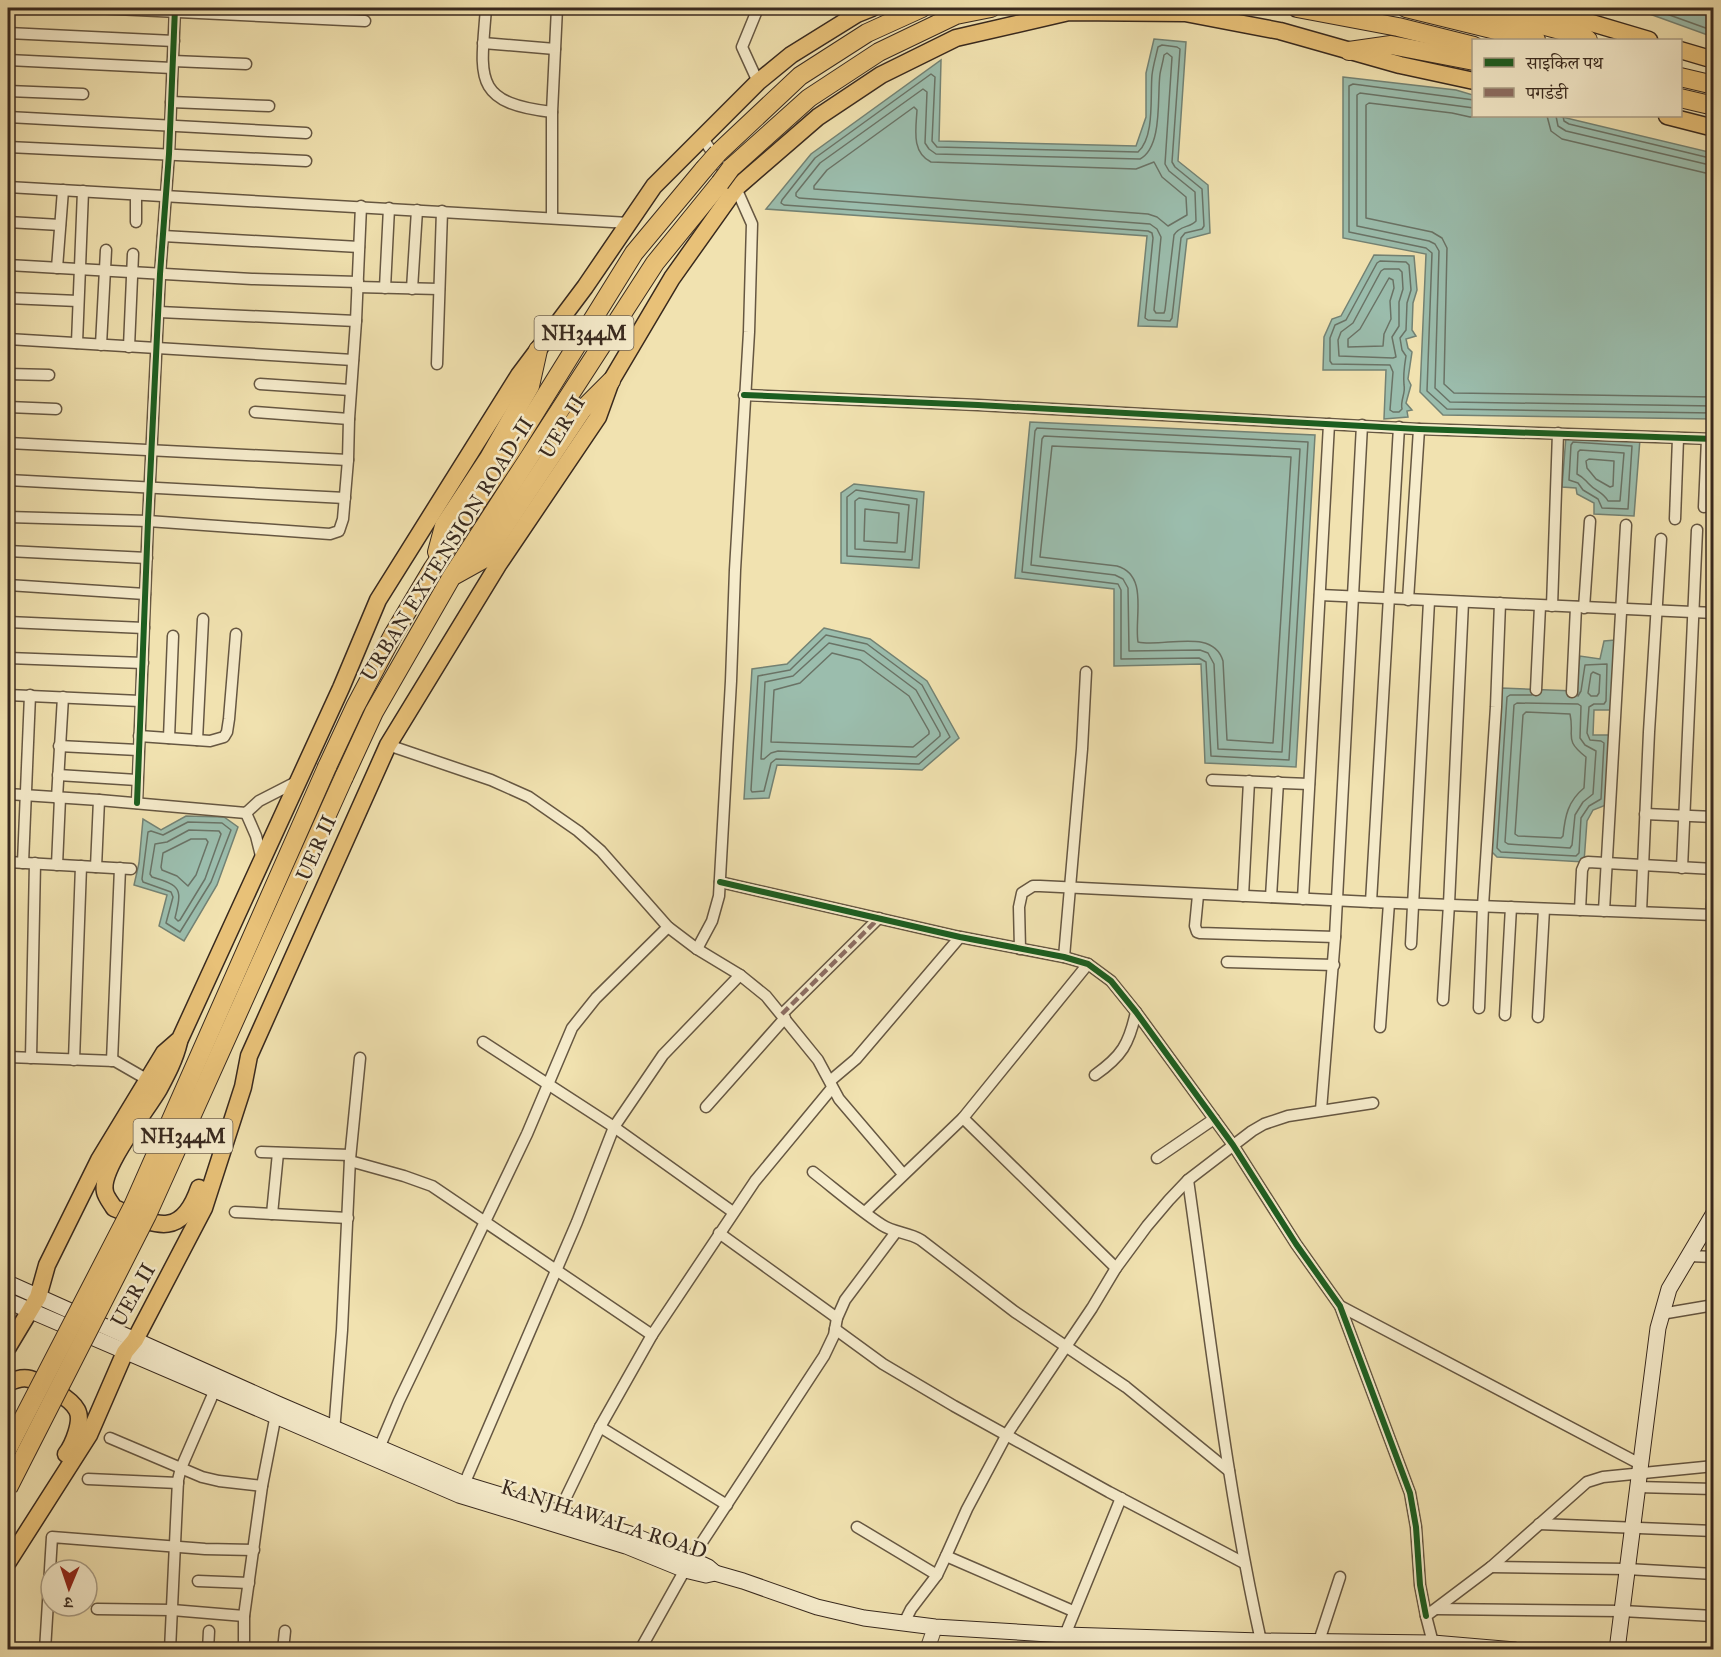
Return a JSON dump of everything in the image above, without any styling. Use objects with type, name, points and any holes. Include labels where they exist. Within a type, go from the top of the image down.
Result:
[{"type":"highway","name":"URBAN EXTENSION ROAD-II","points":[[8,1448],[133,1206],[327,766],[355,708],[388,645],[433,568],[513,448],[634,253],[712,159],[800,76],[867,33],[922,8]]},
{"type":"highway","name":"URBAN EXTENSION ROAD-II","points":[[8,1488],[147,1215],[374,712],[451,578],[655,263],[728,179],[809,98],[879,52],[956,15],[991,8]]},
{"type":"highway","points":[[1297,8],[1398,27],[1472,46]]},
{"type":"highway","points":[[1406,8],[1532,39]]},
{"type":"highway","points":[[1477,8],[1583,36],[1587,39]]},
{"type":"highway","points":[[1349,51],[1391,45],[1472,62]]},
{"type":"highway","points":[[1682,77],[1713,85]]},
{"type":"highway","points":[[1682,98],[1713,106]]},
{"type":"highway","points":[[433,568],[444,526],[489,458],[530,387],[538,350]]},
{"type":"highway","points":[[451,578],[482,560],[582,410],[611,381]]},
{"type":"main road","name":"UER II","points":[[8,1347],[34,1304],[47,1265],[99,1160],[164,1053],[180,1039],[341,688],[378,600],[513,384],[585,287],[654,186],[758,82],[791,55],[858,14],[872,8]]},
{"type":"main road","points":[[1541,8],[1646,39]]},
{"type":"main road","name":"UER II","points":[[8,1562],[89,1434],[130,1346],[204,1208],[243,1087],[249,1056],[388,745],[498,565],[598,417],[611,381],[728,179],[881,75],[956,38],[1069,12],[1185,13],[1280,31],[1400,65],[1472,81]]},
{"type":"main road","points":[[1682,51],[1713,60]]},
{"type":"main road","points":[[1671,117],[1713,128]]},
{"type":"main road","points":[[180,1039],[175,1056],[158,1090],[114,1157],[106,1176],[104,1191],[114,1208],[164,1225],[185,1216],[193,1206],[233,1086],[249,1056]]},
{"type":"main road","points":[[1617,1650],[1638,1474],[1661,1314],[1669,1289],[1713,1213]]},
{"type":"main road","name":"KANJHAWALA ROAD","points":[[8,1283],[34,1304],[462,1490],[557,1517],[630,1534],[688,1564],[708,1567],[715,1573],[817,1607],[864,1618],[935,1627],[1149,1643],[1261,1641],[1515,1650]]},
{"type":"main road","name":"KANJHAWALA ROAD","points":[[8,1301],[34,1304]]},
{"type":"main road","points":[[8,1383],[16,1379],[29,1378],[68,1399],[78,1411],[79,1418],[69,1450],[8,1542]]},
{"type":"street","points":[[95,8],[175,9],[365,21]]},
{"type":"street","points":[[486,8],[483,72],[493,93],[514,106],[552,112]]},
{"type":"street","points":[[552,218],[552,112],[557,8]]},
{"type":"street","points":[[758,8],[742,47],[758,82]]},
{"type":"street","points":[[137,803],[148,521],[175,9]]},
{"type":"street","points":[[8,33],[174,41]]},
{"type":"street","points":[[483,43],[555,49]]},
{"type":"street","points":[[8,60],[246,64]]},
{"type":"street","points":[[8,91],[83,94]]},
{"type":"street","points":[[171,102],[269,106]]},
{"type":"street","points":[[8,117],[306,133]]},
{"type":"street","points":[[697,949],[716,911],[720,882],[752,224],[728,179],[712,159],[702,137]]},
{"type":"street","points":[[8,147],[306,161]]},
{"type":"street","points":[[8,187],[629,223]]},
{"type":"street","points":[[57,268],[63,190]]},
{"type":"street","points":[[77,344],[83,191]]},
{"type":"street","points":[[136,195],[136,222]]},
{"type":"street","points":[[8,517],[148,521],[330,534],[339,531],[342,526],[348,460],[361,206]]},
{"type":"street","points":[[385,288],[389,208]]},
{"type":"street","points":[[412,289],[417,210]]},
{"type":"street","points":[[437,364],[441,211]]},
{"type":"street","points":[[8,222],[60,225]]},
{"type":"street","points":[[163,236],[359,247]]},
{"type":"street","points":[[101,345],[106,250]]},
{"type":"street","points":[[129,347],[133,254]]},
{"type":"street","points":[[8,266],[385,288],[439,289]]},
{"type":"street","points":[[8,298],[78,301]]},
{"type":"street","points":[[159,312],[356,321]]},
{"type":"street","points":[[8,339],[352,360]]},
{"type":"street","points":[[8,374],[49,375]]},
{"type":"street","points":[[260,384],[350,390]]},
{"type":"street","points":[[744,395],[1419,429],[1710,439],[1704,507]]},
{"type":"street","points":[[8,407],[56,409]]},
{"type":"street","points":[[255,412],[349,419]]},
{"type":"street","points":[[1303,898],[1329,424]]},
{"type":"street","points":[[1321,1110],[1338,901],[1362,425]]},
{"type":"street","points":[[1371,902],[1399,427]]},
{"type":"street","points":[[1408,600],[1419,429]]},
{"type":"street","points":[[1552,606],[1558,434]]},
{"type":"street","points":[[1674,519],[1678,438]]},
{"type":"street","points":[[8,443],[348,460]]},
{"type":"street","points":[[8,480],[345,498]]},
{"type":"street","points":[[1572,692],[1590,521]]},
{"type":"street","points":[[1604,911],[1626,525]]},
{"type":"street","points":[[1682,868],[1697,530]]},
{"type":"street","points":[[1641,912],[1661,539]]},
{"type":"street","points":[[8,551],[147,558]]},
{"type":"street","points":[[8,585],[145,594]]},
{"type":"street","points":[[1320,595],[1713,613]]},
{"type":"street","points":[[1411,944],[1429,601]]},
{"type":"street","points":[[1443,1000],[1463,602]]},
{"type":"street","points":[[1479,1008],[1500,603]]},
{"type":"street","points":[[1536,690],[1540,606]]},
{"type":"street","points":[[196,740],[203,619]]},
{"type":"street","points":[[8,622],[144,628]]},
{"type":"street","points":[[139,736],[196,740],[218,740],[224,737],[227,732],[236,634]]},
{"type":"street","points":[[169,738],[173,636]]},
{"type":"street","points":[[8,658],[143,663]]},
{"type":"street","points":[[1064,957],[1086,672]]},
{"type":"street","points":[[8,695],[140,701]]},
{"type":"street","points":[[23,863],[30,695]]},
{"type":"street","points":[[57,865],[59,746],[63,697]]},
{"type":"street","points":[[388,745],[491,780],[529,797],[578,831],[601,851],[668,927],[697,949],[740,975],[766,996],[818,1060],[831,1085],[864,1129],[903,1174]]},
{"type":"street","points":[[59,746],[138,750]]},
{"type":"street","points":[[58,775],[137,780]]},
{"type":"street","points":[[1212,780],[1309,784]]},
{"type":"street","points":[[8,794],[246,813],[259,801],[298,781]]},
{"type":"street","points":[[1243,896],[1249,781]]},
{"type":"street","points":[[1271,897],[1278,782]]},
{"type":"street","points":[[96,867],[99,800]]},
{"type":"street","points":[[246,813],[256,836],[262,860]]},
{"type":"street","points":[[1646,814],[1713,817]]},
{"type":"street","points":[[8,862],[132,869]]},
{"type":"street","points":[[1580,910],[1583,866],[1588,862],[1713,869]]},
{"type":"street","points":[[30,1058],[35,863]]},
{"type":"street","points":[[74,1060],[81,866]]},
{"type":"street","points":[[112,1060],[120,868]]},
{"type":"street","points":[[720,882],[960,937],[1064,957],[1088,964],[1111,981],[1233,1145],[1296,1244],[1340,1306],[1410,1493],[1416,1527],[1420,1584],[1433,1646]]},
{"type":"street","points":[[1020,949],[1019,907],[1022,893],[1033,886],[1071,886],[1198,895],[1338,901],[1712,915],[1713,883]]},
{"type":"street","points":[[1198,895],[1195,926],[1197,932],[1200,933],[1335,937]]},
{"type":"street","points":[[1380,1027],[1389,903]]},
{"type":"street","points":[[1504,1015],[1511,907]]},
{"type":"street","points":[[1538,1017],[1544,909]]},
{"type":"street","points":[[706,1107],[783,1016],[879,918]]},
{"type":"street","points":[[377,1453],[527,1134],[566,1038],[584,1010],[668,927]]},
{"type":"street","points":[[557,1517],[600,1427],[652,1335],[733,1212],[831,1085],[879,1034],[960,937]]},
{"type":"street","points":[[1227,962],[1334,965]]},
{"type":"street","points":[[865,1212],[963,1118],[1088,964]]},
{"type":"street","points":[[462,1490],[577,1222],[614,1127],[663,1055],[740,975]]},
{"type":"street","points":[[1095,1075],[1115,1060],[1127,1044],[1136,1012]]},
{"type":"street","points":[[483,1042],[614,1127],[733,1212]]},
{"type":"street","points":[[8,1057],[112,1060],[147,1080]]},
{"type":"street","points":[[333,1435],[350,1158],[360,1058]]},
{"type":"street","points":[[904,1623],[911,1609],[937,1575],[967,1509],[1007,1434],[1116,1268],[1147,1226],[1188,1180],[1252,1131],[1274,1120],[1321,1110],[1373,1103]]},
{"type":"street","points":[[963,1118],[1116,1268]]},
{"type":"street","points":[[1157,1158],[1214,1119]]},
{"type":"street","points":[[261,1152],[350,1158],[432,1186],[652,1335]]},
{"type":"street","points":[[272,1214],[278,1153]]},
{"type":"street","points":[[813,1172],[882,1225],[896,1232],[913,1235],[1015,1312],[1126,1387],[1228,1471]]},
{"type":"street","points":[[1188,1180],[1228,1471],[1244,1563],[1261,1641]]},
{"type":"street","points":[[235,1212],[348,1218]]},
{"type":"street","points":[[640,1650],[688,1564],[824,1356],[845,1300],[896,1232]]},
{"type":"street","points":[[719,1233],[893,1370],[1121,1498],[1244,1563]]},
{"type":"street","points":[[1689,1256],[1713,1257]]},
{"type":"street","points":[[1661,1314],[1713,1305]]},
{"type":"street","points":[[1340,1306],[1638,1474],[1713,1490]]},
{"type":"street","points":[[170,1650],[178,1483],[181,1468],[217,1385]]},
{"type":"street","points":[[244,1650],[244,1616],[262,1486],[276,1410]]},
{"type":"street","points":[[600,1427],[727,1505]]},
{"type":"street","points":[[110,1438],[202,1477],[262,1486]]},
{"type":"street","points":[[1426,1616],[1491,1567],[1587,1482],[1603,1477],[1713,1466]]},
{"type":"street","points":[[88,1479],[178,1483]]},
{"type":"street","points":[[1065,1635],[1121,1498]]},
{"type":"street","points":[[1539,1524],[1713,1531]]},
{"type":"street","points":[[857,1527],[937,1575]]},
{"type":"street","points":[[45,1650],[52,1537],[175,1547],[254,1550]]},
{"type":"street","points":[[946,1556],[1073,1611]]},
{"type":"street","points":[[1491,1567],[1627,1569],[1713,1574]]},
{"type":"street","points":[[1326,1644],[1340,1577]]},
{"type":"street","points":[[198,1581],[249,1583]]},
{"type":"street","points":[[99,1609],[172,1610],[244,1616]]},
{"type":"street","points":[[1437,1609],[1622,1611],[1713,1616]]},
{"type":"street","points":[[927,1650],[935,1627]]},
{"type":"street","points":[[208,1650],[209,1631]]},
{"type":"street","points":[[284,1650],[285,1631]]},
{"type":"water","points":[[1633,8],[1713,8],[1713,37]]},
{"type":"water","points":[[1154,39],[1186,42],[1178,161],[1208,185],[1210,233],[1187,239],[1177,327],[1138,326],[1147,236],[766,209],[811,154],[941,60],[939,141],[1136,146],[1146,117],[1146,73]]},
{"type":"water","points":[[1343,77],[1456,90],[1472,95],[1472,117],[1562,117],[1713,153],[1713,419],[1443,415],[1420,392],[1426,254],[1343,238]]},
{"type":"water","points":[[1374,255],[1414,256],[1417,290],[1413,303],[1412,330],[1416,336],[1406,339],[1408,348],[1412,352],[1408,379],[1411,385],[1406,403],[1412,410],[1407,411],[1408,417],[1384,419],[1386,370],[1323,370],[1324,337],[1332,319],[1341,316]]},
{"type":"water","points":[[1030,422],[1315,435],[1296,767],[1205,763],[1201,664],[1114,666],[1114,589],[1015,578]]},
{"type":"water","points":[[1566,436],[1640,439],[1634,516],[1594,514],[1594,503],[1577,494],[1576,488],[1562,487]]},
{"type":"water","points":[[854,484],[924,492],[919,568],[841,563],[841,493]]},
{"type":"water","points":[[824,628],[870,639],[927,681],[959,738],[922,770],[777,765],[769,798],[744,799],[752,669],[787,664]]},
{"type":"water","points":[[1615,640],[1612,710],[1594,710],[1593,735],[1610,735],[1606,805],[1593,810],[1587,821],[1584,862],[1497,857],[1491,851],[1502,688],[1575,691],[1580,656],[1600,659],[1604,641]]},
{"type":"water","points":[[186,816],[224,817],[238,827],[217,885],[184,941],[159,926],[167,895],[134,885],[139,863],[143,819],[161,830]]},
{"type":"marked path","points":[[782,1014],[879,918]]},
{"type":"cycle path","points":[[137,803],[148,521],[175,8]]},
{"type":"cycle path","points":[[744,395],[1419,429],[1714,439]]},
{"type":"cycle path","points":[[720,882],[960,937],[1064,957],[1088,964],[1111,981],[1233,1145],[1296,1244],[1340,1306],[1410,1493],[1416,1527],[1420,1585],[1426,1616]]}]
